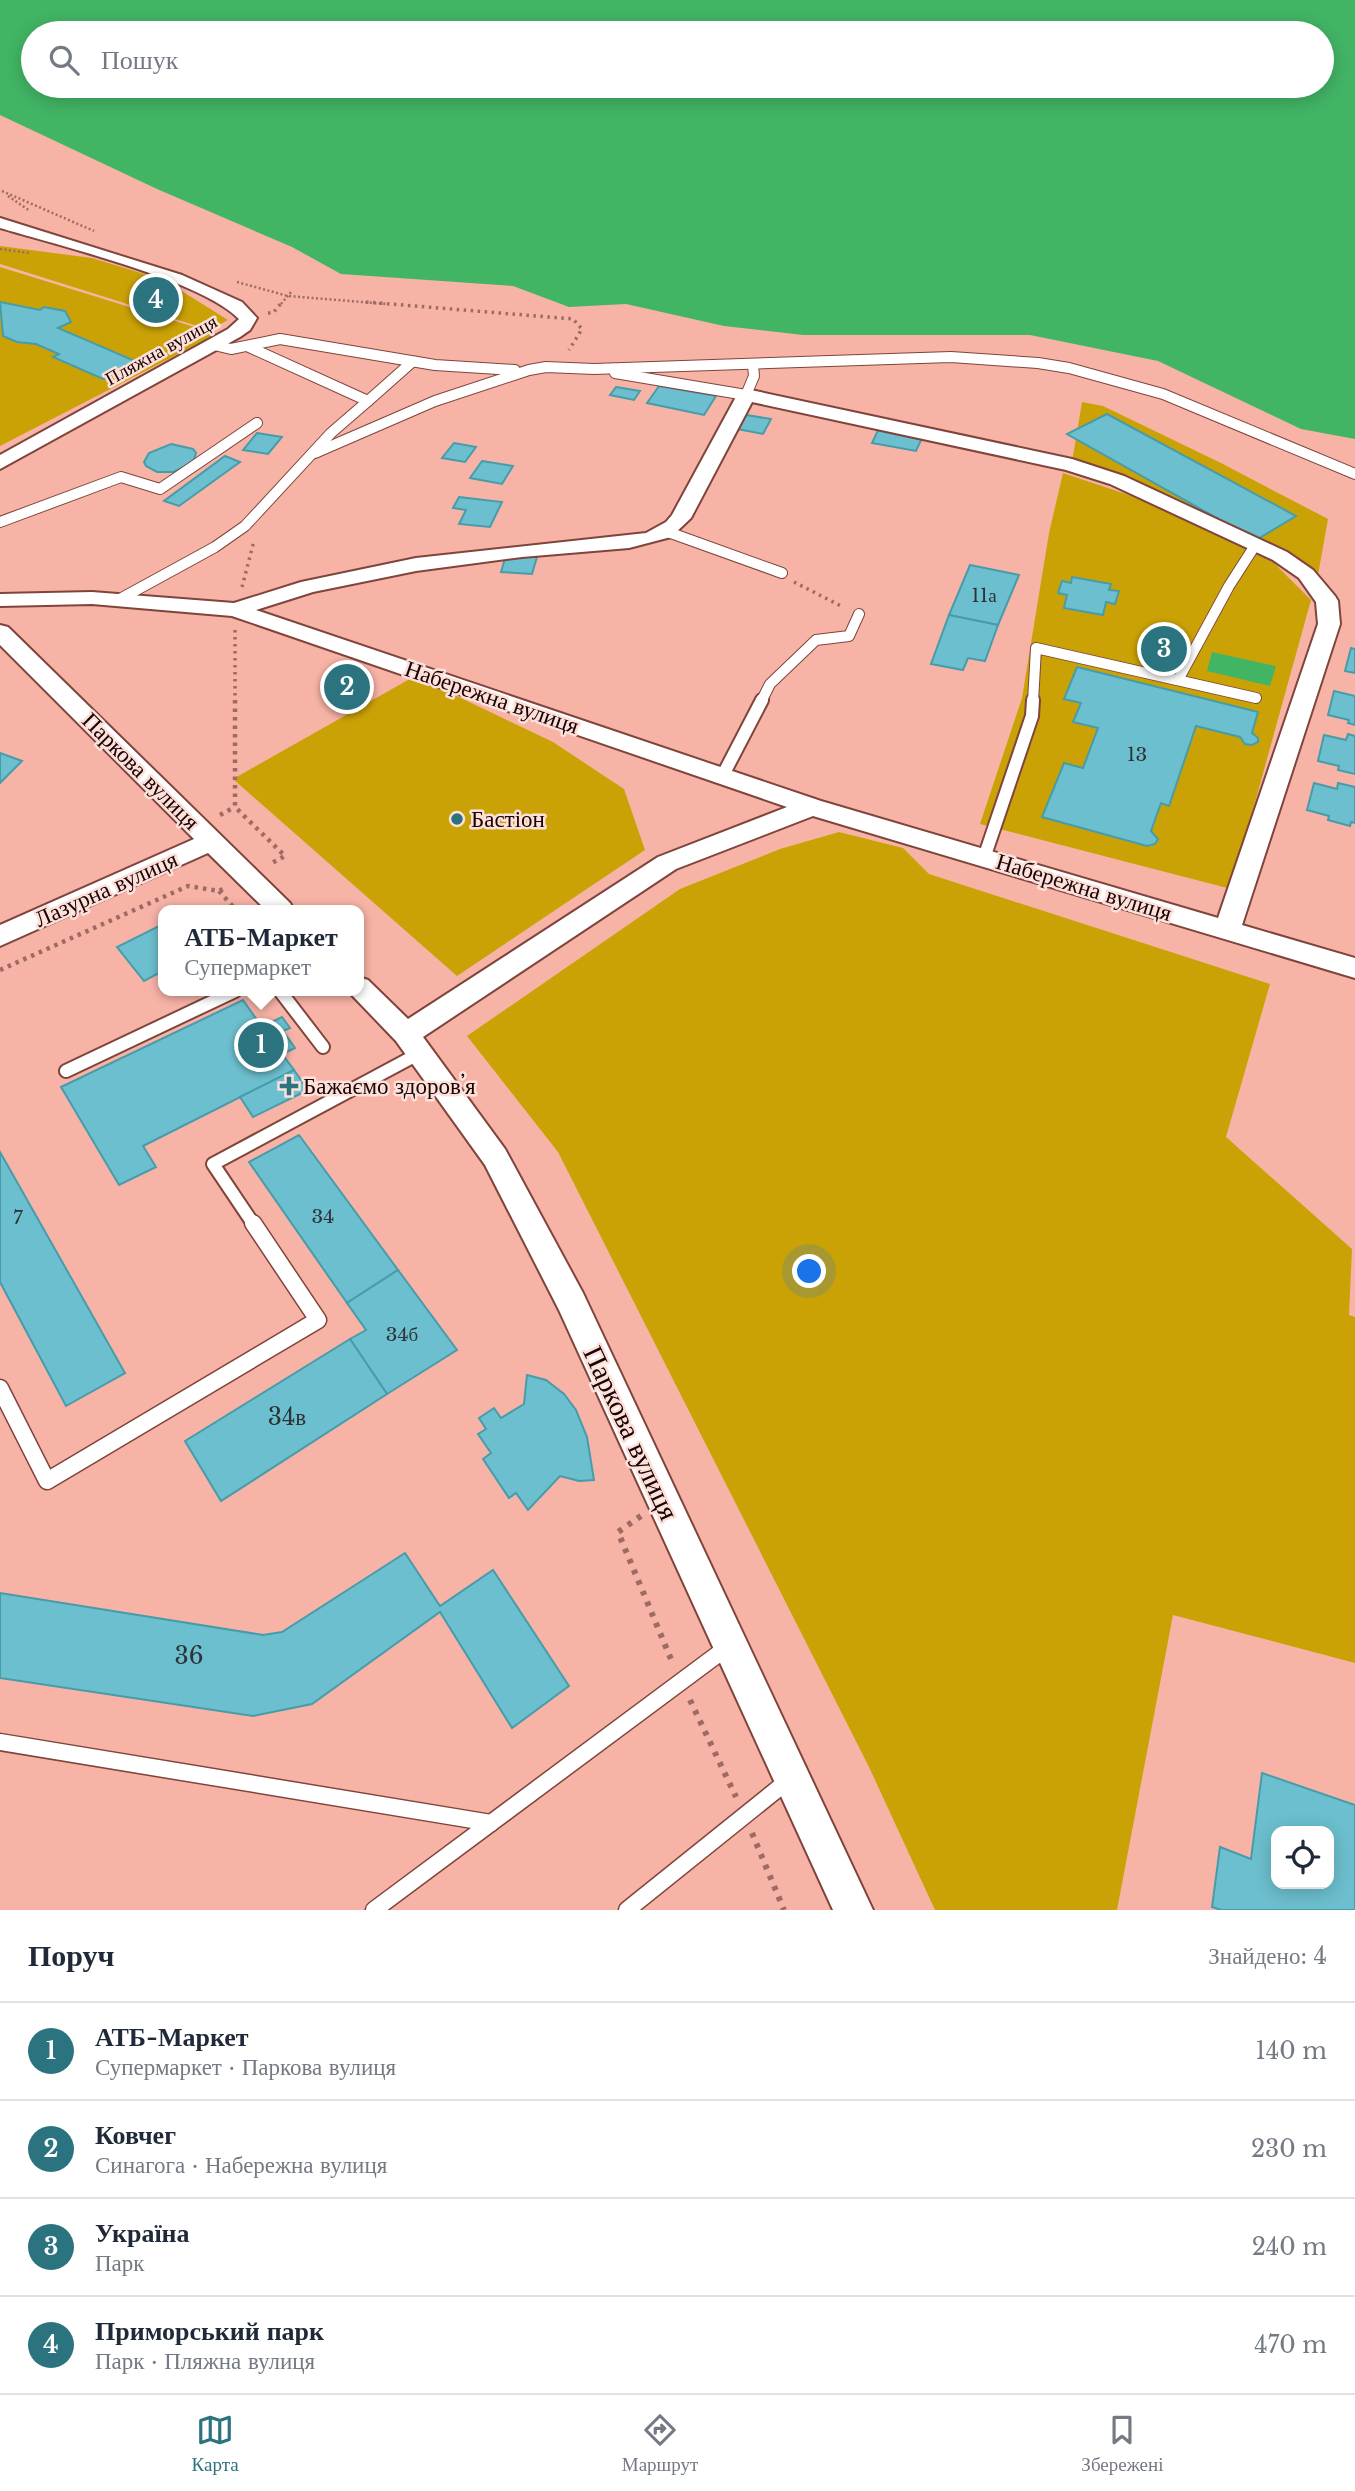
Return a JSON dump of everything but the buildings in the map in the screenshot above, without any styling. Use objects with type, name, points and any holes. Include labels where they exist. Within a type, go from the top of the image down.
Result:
[{"type":"street","name":"Пляжна вулиця","points":[[0,223],[207,290],[246,310],[248,318],[244,326],[214,345],[0,463]]},
{"type":"street","points":[[234,610],[309,586],[405,566],[503,551],[640,540],[668,532],[681,518],[746,395],[1072,466],[1117,480],[1280,556],[1306,574],[1327,601],[1329,624],[1227,930]]},
{"type":"street","name":"Набережна вулиця","points":[[0,600],[120,599],[234,610],[812,807],[1355,968]]},
{"type":"street","name":"Паркова вулиця","points":[[0,632],[276,905]]},
{"type":"street","points":[[413,1044],[667,863],[812,807]]},
{"type":"street","name":"Лазурна вулиця","points":[[0,936],[212,841]]},
{"type":"street","name":"Паркова вулиця","points":[[364,992],[413,1044],[495,1157],[572,1303],[790,1779],[853,1910]]},
{"type":"lane","points":[[214,345],[228,350],[280,339],[412,362],[494,370],[529,370]]},
{"type":"lane","points":[[249,346],[368,401]]},
{"type":"lane","points":[[315,453],[435,401],[529,370],[546,367],[594,369],[951,357],[1009,360],[1069,368],[1163,394],[1355,474]]},
{"type":"lane","points":[[120,599],[215,547],[245,526],[331,433],[412,362]]},
{"type":"lane","points":[[594,369],[645,380],[746,395],[754,376],[753,365]]},
{"type":"lane","points":[[0,522],[121,477],[160,489],[257,423]]},
{"type":"lane","points":[[668,532],[782,573]]},
{"type":"lane","points":[[1178,680],[1229,586],[1256,544]]},
{"type":"lane","points":[[723,775],[770,684],[816,640],[849,636],[859,614]]},
{"type":"lane","points":[[984,858],[1032,716],[1036,648],[1256,698]]},
{"type":"lane","points":[[66,1071],[224,996]]},
{"type":"lane","points":[[284,996],[323,1047]]},
{"type":"lane","points":[[0,1388],[47,1481],[318,1320],[214,1164],[413,1044]]},
{"type":"lane","points":[[374,1910],[729,1646]]},
{"type":"lane","points":[[0,1742],[491,1823]]},
{"type":"lane","points":[[627,1910],[790,1779]]},
{"type":"path","points":[[1,191],[40,216]]},
{"type":"path","points":[[1,191],[100,233]]},
{"type":"path","points":[[234,281],[271,294],[288,296],[573,319],[582,329],[573,347],[546,367]]},
{"type":"path","points":[[274,313],[292,291]]},
{"type":"path","points":[[260,532],[254,543],[234,610],[235,807],[285,856]]},
{"type":"path","points":[[782,573],[785,578],[859,614]]},
{"type":"path","points":[[0,970],[188,886],[219,891],[232,905]]},
{"type":"path","points":[[663,1501],[618,1532],[681,1681]]},
{"type":"shaded area","points":[[0,0],[1355,0],[1355,439],[1301,429],[1158,361],[1030,335],[803,335],[724,326],[626,304],[569,307],[513,286],[341,274],[292,247],[157,189],[0,115]]},
{"type":"shaded area","points":[[0,246],[92,258],[164,280],[228,320],[210,330],[0,264]]},
{"type":"shaded area","points":[[0,267],[217,334],[0,446]]},
{"type":"shaded area","points":[[1082,402],[1103,406],[1328,519],[1318,575],[1218,521],[1072,462]]},
{"type":"shaded area","points":[[1063,473],[1144,500],[1270,559],[1311,600],[1231,889],[980,824],[1022,698],[1049,533]]},
{"type":"shaded area","points":[[1212,652],[1276,666],[1270,686],[1207,671]]},
{"type":"shaded area","name":"Бастіон","points":[[415,676],[553,742],[624,789],[645,850],[457,976],[233,779]]},
{"type":"shaded area","points":[[839,832],[903,848],[929,874],[1270,984],[1226,1137],[1352,1249],[1349,1315],[1355,1317],[1355,1663],[1173,1615],[1117,1910],[935,1910],[869,1767],[558,1152],[467,1036],[680,889],[780,849]]},
{"type":"place","name":"Приморський парк","points":[[156,300]]},
{"type":"place","name":"Україна","points":[[1164,649]]},
{"type":"place","name":"Ковчег","points":[[347,687]]},
{"type":"place","name":"Бастіон","points":[[457,819]]},
{"type":"place","name":"АТБ-Маркет","points":[[261,1045]]},
{"type":"place","name":"Бажаємо здоровʼя","points":[[289,1086]]}]
